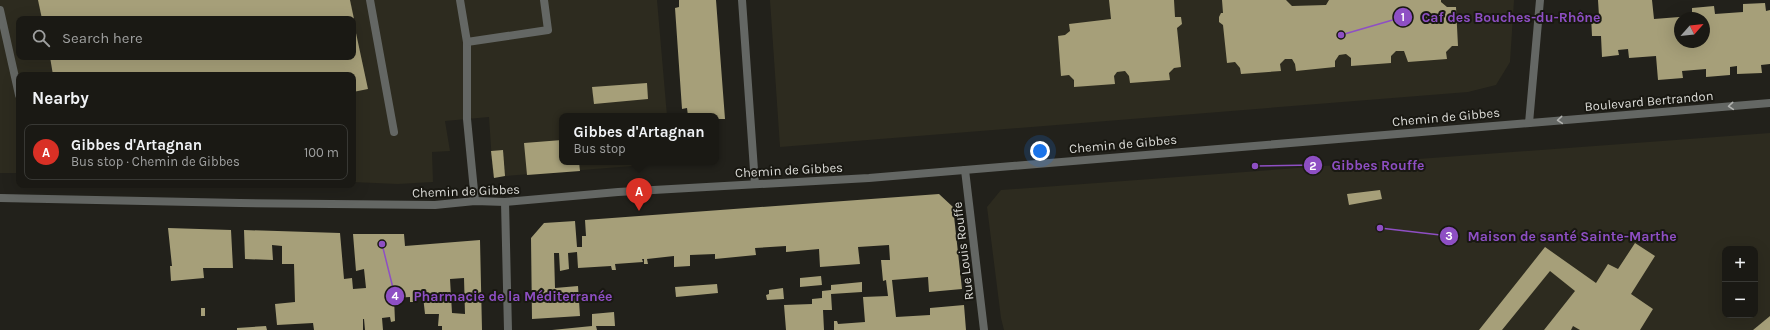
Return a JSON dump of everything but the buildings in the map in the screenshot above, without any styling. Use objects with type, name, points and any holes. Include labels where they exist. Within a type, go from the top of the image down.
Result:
[{"type":"street","points":[[370,0],[394,132]]},
{"type":"street","points":[[460,0],[467,42],[467,119],[475,201]]},
{"type":"street","points":[[467,42],[548,30],[544,0]]},
{"type":"street","points":[[742,0],[755,184]]},
{"type":"street","points":[[1529,123],[1540,0]]},
{"type":"street","points":[[0,10],[16,81]]},
{"type":"street","name":"Boulevard Bertrandon","points":[[1529,123],[1770,103]]},
{"type":"street","name":"Chemin de Gibbes","points":[[0,198],[435,205],[475,201],[506,202],[618,192],[869,178],[1529,123]]},
{"type":"street","name":"Rue Louis Rouffe","points":[[965,170],[984,330]]},
{"type":"street","points":[[506,202],[508,330]]},
{"type":"shaded area","points":[[0,0],[657,0],[667,113],[559,113],[559,165],[646,165],[493,177],[489,117],[445,121],[450,151],[432,152],[433,182],[398,184],[356,182],[356,72],[16,72],[16,173],[0,173]]},
{"type":"shaded area","points":[[770,0],[1514,0],[1510,62],[1496,85],[1468,92],[780,147]]},
{"type":"shaded area","points":[[1770,133],[1770,316],[1753,330],[1004,330],[1001,318],[987,207],[1001,190]]},
{"type":"place","name":"Caf des Bouches-du-Rhône","points":[[1341,35]]},
{"type":"place","name":"Gibbes Rouffe","points":[[1255,166]]},
{"type":"place","name":"Gibbes d'Artagnan","points":[[639,211]]},
{"type":"place","name":"Maison de santé Sainte-Marthe","points":[[1380,228]]},
{"type":"place","name":"Pharmacie de la Méditerranée","points":[[382,244]]}]
